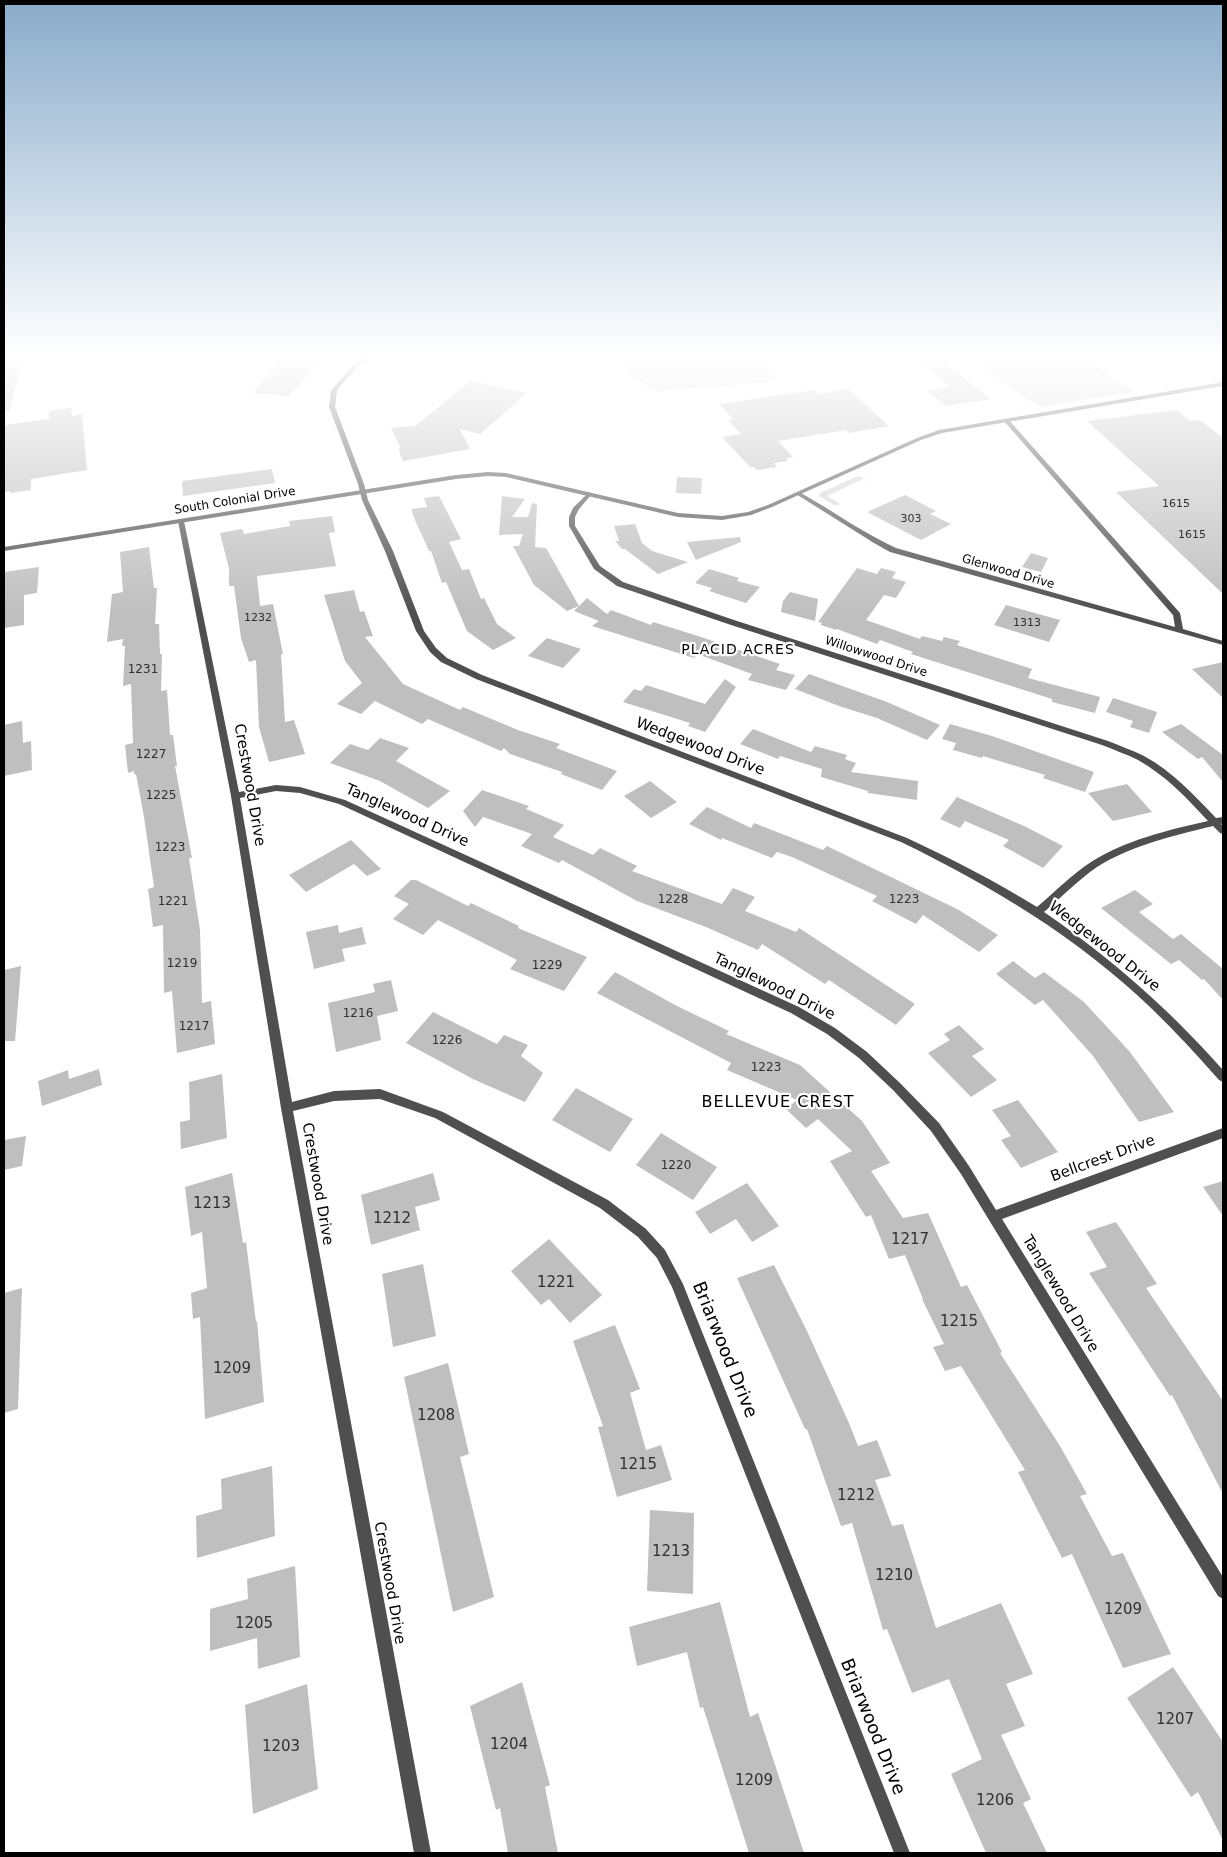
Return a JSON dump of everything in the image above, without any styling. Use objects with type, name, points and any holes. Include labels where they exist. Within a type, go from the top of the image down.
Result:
[{"type":"street","name":"Wedgewood Drive","points":[[344,440],[420,631],[433,650],[444,660],[479,677],[904,840],[972,872],[1038,912],[1083,944],[1153,1002],[1199,1048],[1223,1077]]},
{"type":"street","name":"South Colonial Drive","points":[[4,548],[364,493],[456,477],[488,474],[519,477],[678,515],[709,518],[749,514],[799,494],[919,440]]},
{"type":"street","points":[[1023,440],[1176,616],[1179,631]]},
{"type":"street","name":"Willowwood Drive","points":[[589,494],[576,508],[572,517],[572,526],[597,567],[620,584],[1139,757],[1158,769],[1219,821],[1223,831]]},
{"type":"street","name":"Glenwood Drive","points":[[799,494],[822,506],[876,542],[893,550],[1223,642]]},
{"type":"street","name":"Crestwood Drive","points":[[181,521],[235,796],[287,1108],[422,1853]]},
{"type":"street","name":"Tanglewood Drive","points":[[235,796],[276,788],[300,790],[342,802],[795,1010],[831,1031],[863,1055],[935,1127],[994,1216],[1223,1591]]},
{"type":"street","points":[[1038,912],[1092,866],[1109,856],[1152,839],[1219,821]]},
{"type":"street","name":"Briarwood Drive","points":[[287,1108],[334,1096],[380,1094],[439,1115],[604,1204],[642,1233],[661,1254],[678,1284],[902,1853]]},
{"type":"street","name":"Bellcrest Drive","points":[[994,1216],[1223,1133]]},
{"type":"shaded area","points":[[858,476],[872,482],[863,479],[827,496],[839,503],[839,505],[834,505],[819,496],[820,493]]},
{"type":"building","points":[[4,440],[84,440],[87,470],[31,479],[31,490],[4,492]]},
{"type":"building","points":[[397,440],[465,440],[470,449],[403,461],[399,451],[400,447]]},
{"type":"building","points":[[724,440],[786,440],[778,441],[793,457],[786,459],[788,461],[774,463],[777,467],[757,470],[754,467],[750,467]]},
{"type":"building","points":[[1108,440],[1223,440],[1223,594],[1116,492],[1159,486]]},
{"type":"building","points":[[272,469],[275,483],[183,496],[182,481]]},
{"type":"building","points":[[677,477],[702,478],[701,494],[676,493]]},
{"type":"building","points":[[905,495],[936,511],[930,514],[951,524],[921,540],[867,512]]},
{"type":"building","points":[[439,496],[461,539],[449,542],[462,570],[469,569],[481,599],[484,598],[497,624],[516,638],[493,650],[467,631],[446,582],[442,583],[431,551],[429,551],[411,509],[427,507],[424,498]]},
{"type":"building","points":[[502,496],[525,499],[512,517],[528,517],[532,503],[537,504],[535,547],[546,548],[579,606],[567,611],[534,585],[513,546],[519,546],[523,534],[499,535]]},
{"type":"building","points":[[332,516],[335,532],[329,533],[336,566],[257,576],[260,606],[273,604],[283,654],[281,654],[285,722],[294,720],[305,754],[269,762],[259,727],[256,660],[249,662],[241,638],[234,586],[229,586],[229,569],[220,533],[242,529],[244,534],[290,526],[289,521]]},
{"type":"building","points":[[635,524],[642,543],[652,551],[688,562],[658,574],[625,549],[622,549],[615,541],[619,541],[614,526]]},
{"type":"building","points":[[740,537],[741,542],[696,560],[687,542]]},
{"type":"building","points":[[149,547],[154,588],[157,588],[155,624],[159,624],[160,654],[162,654],[161,691],[167,690],[170,735],[173,735],[177,766],[175,766],[192,858],[189,858],[200,930],[202,1003],[211,1001],[215,1044],[177,1053],[172,991],[164,993],[163,925],[153,927],[148,889],[154,887],[144,817],[136,774],[134,775],[134,771],[128,773],[125,745],[133,743],[131,684],[123,686],[125,646],[122,646],[123,639],[107,642],[112,594],[123,592],[120,552]]},
{"type":"building","points":[[1031,553],[1048,558],[1041,572],[1022,567]]},
{"type":"building","points":[[39,567],[37,593],[24,595],[24,625],[4,628],[4,572]]},
{"type":"building","points":[[857,568],[877,574],[881,568],[896,572],[892,578],[906,582],[896,598],[884,595],[866,620],[920,639],[922,636],[942,641],[944,637],[960,641],[957,645],[1032,669],[1028,678],[1100,697],[1095,713],[1052,702],[1052,699],[911,654],[913,652],[880,640],[877,644],[821,625],[822,623],[818,622]]},
{"type":"building","points":[[709,569],[739,578],[737,581],[760,587],[746,603],[709,591],[712,588],[695,583]]},
{"type":"building","points":[[354,590],[360,612],[364,611],[373,636],[365,637],[403,684],[460,710],[463,707],[518,730],[560,744],[556,748],[617,771],[602,790],[561,774],[562,772],[510,754],[504,748],[501,751],[428,719],[422,724],[375,701],[361,714],[337,704],[362,683],[345,661],[324,595]]},
{"type":"building","points":[[790,592],[818,599],[815,621],[781,612],[783,601]]},
{"type":"building","points":[[587,598],[607,614],[611,610],[651,625],[653,622],[698,636],[780,664],[776,670],[795,675],[786,690],[748,680],[752,674],[697,654],[694,658],[592,626],[599,621],[574,611]]},
{"type":"building","points":[[1006,605],[1060,620],[1049,642],[994,625]]},
{"type":"building","points":[[547,638],[581,649],[563,668],[528,656]]},
{"type":"building","points":[[1223,662],[1223,698],[1192,669]]},
{"type":"building","points":[[809,674],[887,702],[940,725],[927,740],[877,718],[795,689]]},
{"type":"building","points":[[725,679],[736,687],[705,732],[688,726],[690,723],[623,702],[634,689],[641,691],[646,685],[705,704]]},
{"type":"building","points":[[1113,698],[1157,712],[1149,733],[1130,727],[1133,721],[1106,712]]},
{"type":"building","points":[[22,721],[23,743],[31,741],[32,770],[4,776],[4,725]]},
{"type":"building","points":[[950,724],[992,736],[1094,772],[1085,792],[1043,778],[1045,775],[983,756],[982,758],[953,750],[956,743],[942,739]]},
{"type":"building","points":[[1181,724],[1223,755],[1223,782],[1202,757],[1198,759],[1162,732]]},
{"type":"building","points":[[753,729],[811,752],[815,746],[847,755],[845,759],[856,763],[851,772],[918,781],[917,800],[868,793],[868,791],[821,777],[822,769],[780,756],[778,759],[740,744]]},
{"type":"building","points":[[380,738],[409,748],[396,761],[450,791],[428,808],[380,781],[330,763],[350,744],[368,750]]},
{"type":"building","points":[[650,781],[677,802],[651,818],[624,796]]},
{"type":"building","points":[[1127,784],[1152,812],[1113,821],[1088,793]]},
{"type":"building","points":[[482,790],[529,806],[526,809],[564,825],[553,837],[593,855],[600,848],[637,866],[632,871],[722,904],[733,888],[755,897],[745,911],[796,932],[799,928],[915,1004],[896,1025],[829,980],[825,984],[762,944],[758,950],[706,927],[637,901],[562,860],[559,863],[521,846],[532,834],[483,817],[475,827],[463,811]]},
{"type":"building","points":[[957,797],[1024,826],[1063,846],[1043,868],[1003,846],[1009,840],[965,821],[960,828],[940,819]]},
{"type":"building","points":[[707,807],[751,828],[754,823],[823,850],[827,846],[959,910],[998,935],[979,952],[923,915],[916,924],[872,901],[877,896],[792,857],[777,852],[772,858],[722,838],[721,840],[689,824]]},
{"type":"building","points":[[351,840],[381,869],[367,876],[354,864],[306,892],[289,875]]},
{"type":"building","points":[[411,880],[416,880],[468,906],[471,903],[519,926],[518,928],[587,957],[564,991],[510,969],[517,960],[438,920],[423,935],[393,919],[409,904],[394,896]]},
{"type":"building","points":[[1135,890],[1153,904],[1139,912],[1173,939],[1181,934],[1223,969],[1223,1000],[1204,979],[1202,980],[1179,960],[1171,964],[1101,908]]},
{"type":"building","points":[[338,925],[339,933],[362,927],[366,944],[342,949],[345,961],[314,969],[306,932]]},
{"type":"building","points":[[1013,961],[1035,978],[1044,972],[1084,1002],[1130,1052],[1174,1112],[1139,1122],[1093,1056],[1043,1000],[1035,1005],[996,974]]},
{"type":"building","points":[[21,966],[15,1041],[4,1041],[4,970]]},
{"type":"building","points":[[615,972],[677,1006],[729,1031],[726,1034],[800,1065],[862,1121],[890,1163],[871,1171],[903,1218],[928,1213],[961,1287],[967,1285],[1002,1352],[1000,1353],[1060,1446],[1087,1494],[1080,1496],[1112,1556],[1123,1553],[1171,1654],[1123,1668],[1072,1554],[1062,1558],[1018,1472],[1025,1470],[961,1366],[945,1371],[933,1347],[944,1344],[922,1299],[905,1255],[889,1259],[871,1215],[866,1217],[830,1161],[852,1151],[818,1119],[806,1128],[786,1109],[797,1100],[727,1070],[731,1063],[597,993]]},
{"type":"building","points":[[391,980],[398,1011],[377,1016],[381,1040],[336,1052],[328,1003],[375,992],[373,984]]},
{"type":"building","points":[[433,1012],[497,1044],[504,1035],[528,1045],[521,1056],[543,1073],[525,1102],[473,1079],[406,1043]]},
{"type":"building","points":[[959,1025],[984,1049],[972,1056],[997,1080],[971,1097],[928,1053],[950,1040],[944,1034]]},
{"type":"building","points":[[99,1069],[102,1085],[42,1106],[38,1081],[68,1070],[69,1079]]},
{"type":"building","points":[[222,1074],[227,1138],[181,1149],[180,1122],[190,1120],[189,1082]]},
{"type":"building","points":[[576,1088],[633,1119],[610,1152],[552,1120]]},
{"type":"building","points":[[1018,1100],[1058,1152],[1021,1168],[1001,1140],[1011,1136],[992,1110]]},
{"type":"building","points":[[661,1133],[717,1167],[693,1200],[636,1165]]},
{"type":"building","points":[[26,1136],[22,1166],[4,1170],[4,1140]]},
{"type":"building","points":[[232,1173],[243,1243],[246,1242],[257,1321],[264,1402],[205,1419],[200,1317],[193,1319],[191,1293],[207,1288],[202,1232],[191,1236],[185,1187]]},
{"type":"building","points":[[433,1173],[440,1200],[415,1207],[420,1230],[371,1245],[361,1195]]},
{"type":"building","points":[[1223,1181],[1223,1216],[1203,1187]]},
{"type":"building","points":[[747,1183],[779,1226],[752,1242],[736,1219],[710,1234],[695,1212]]},
{"type":"building","points":[[1116,1222],[1157,1284],[1146,1288],[1223,1401],[1223,1494],[1172,1395],[1170,1396],[1089,1273],[1107,1267],[1086,1232]]},
{"type":"building","points":[[549,1239],[602,1295],[570,1323],[549,1299],[541,1305],[511,1271]]},
{"type":"building","points":[[423,1264],[436,1336],[393,1347],[382,1274]]},
{"type":"building","points":[[774,1265],[806,1329],[858,1446],[877,1440],[891,1476],[875,1480],[892,1526],[903,1524],[936,1628],[1001,1603],[1033,1674],[1006,1684],[1025,1726],[1001,1735],[1031,1799],[1023,1803],[1047,1853],[986,1853],[951,1774],[982,1759],[949,1679],[912,1693],[887,1629],[883,1630],[852,1523],[841,1526],[807,1429],[805,1429],[737,1278]]},
{"type":"building","points":[[22,1288],[18,1409],[4,1413],[4,1293]]},
{"type":"building","points":[[615,1325],[640,1389],[630,1393],[646,1450],[661,1445],[672,1480],[617,1497],[598,1427],[603,1426],[573,1341]]},
{"type":"building","points":[[448,1363],[469,1454],[460,1457],[494,1597],[453,1612],[404,1377]]},
{"type":"building","points":[[272,1466],[275,1536],[197,1558],[196,1516],[222,1509],[221,1479]]},
{"type":"building","points":[[650,1510],[694,1513],[693,1594],[647,1591]]},
{"type":"building","points":[[295,1566],[300,1657],[258,1669],[257,1638],[210,1651],[210,1609],[248,1599],[247,1579]]},
{"type":"building","points":[[720,1602],[750,1717],[758,1713],[804,1853],[749,1853],[703,1707],[700,1708],[687,1652],[637,1666],[629,1627]]},
{"type":"building","points":[[1173,1667],[1223,1742],[1223,1840],[1198,1792],[1191,1797],[1127,1698]]},
{"type":"building","points":[[522,1682],[550,1785],[545,1787],[558,1853],[508,1853],[500,1808],[496,1810],[470,1706]]},
{"type":"building","points":[[307,1684],[318,1789],[253,1814],[245,1705]]},
{"type":"district","name":"PLACID ACRES","points":[[738,650]]},
{"type":"district","name":"BELLEVUE CREST","points":[[778,1103]]}]
